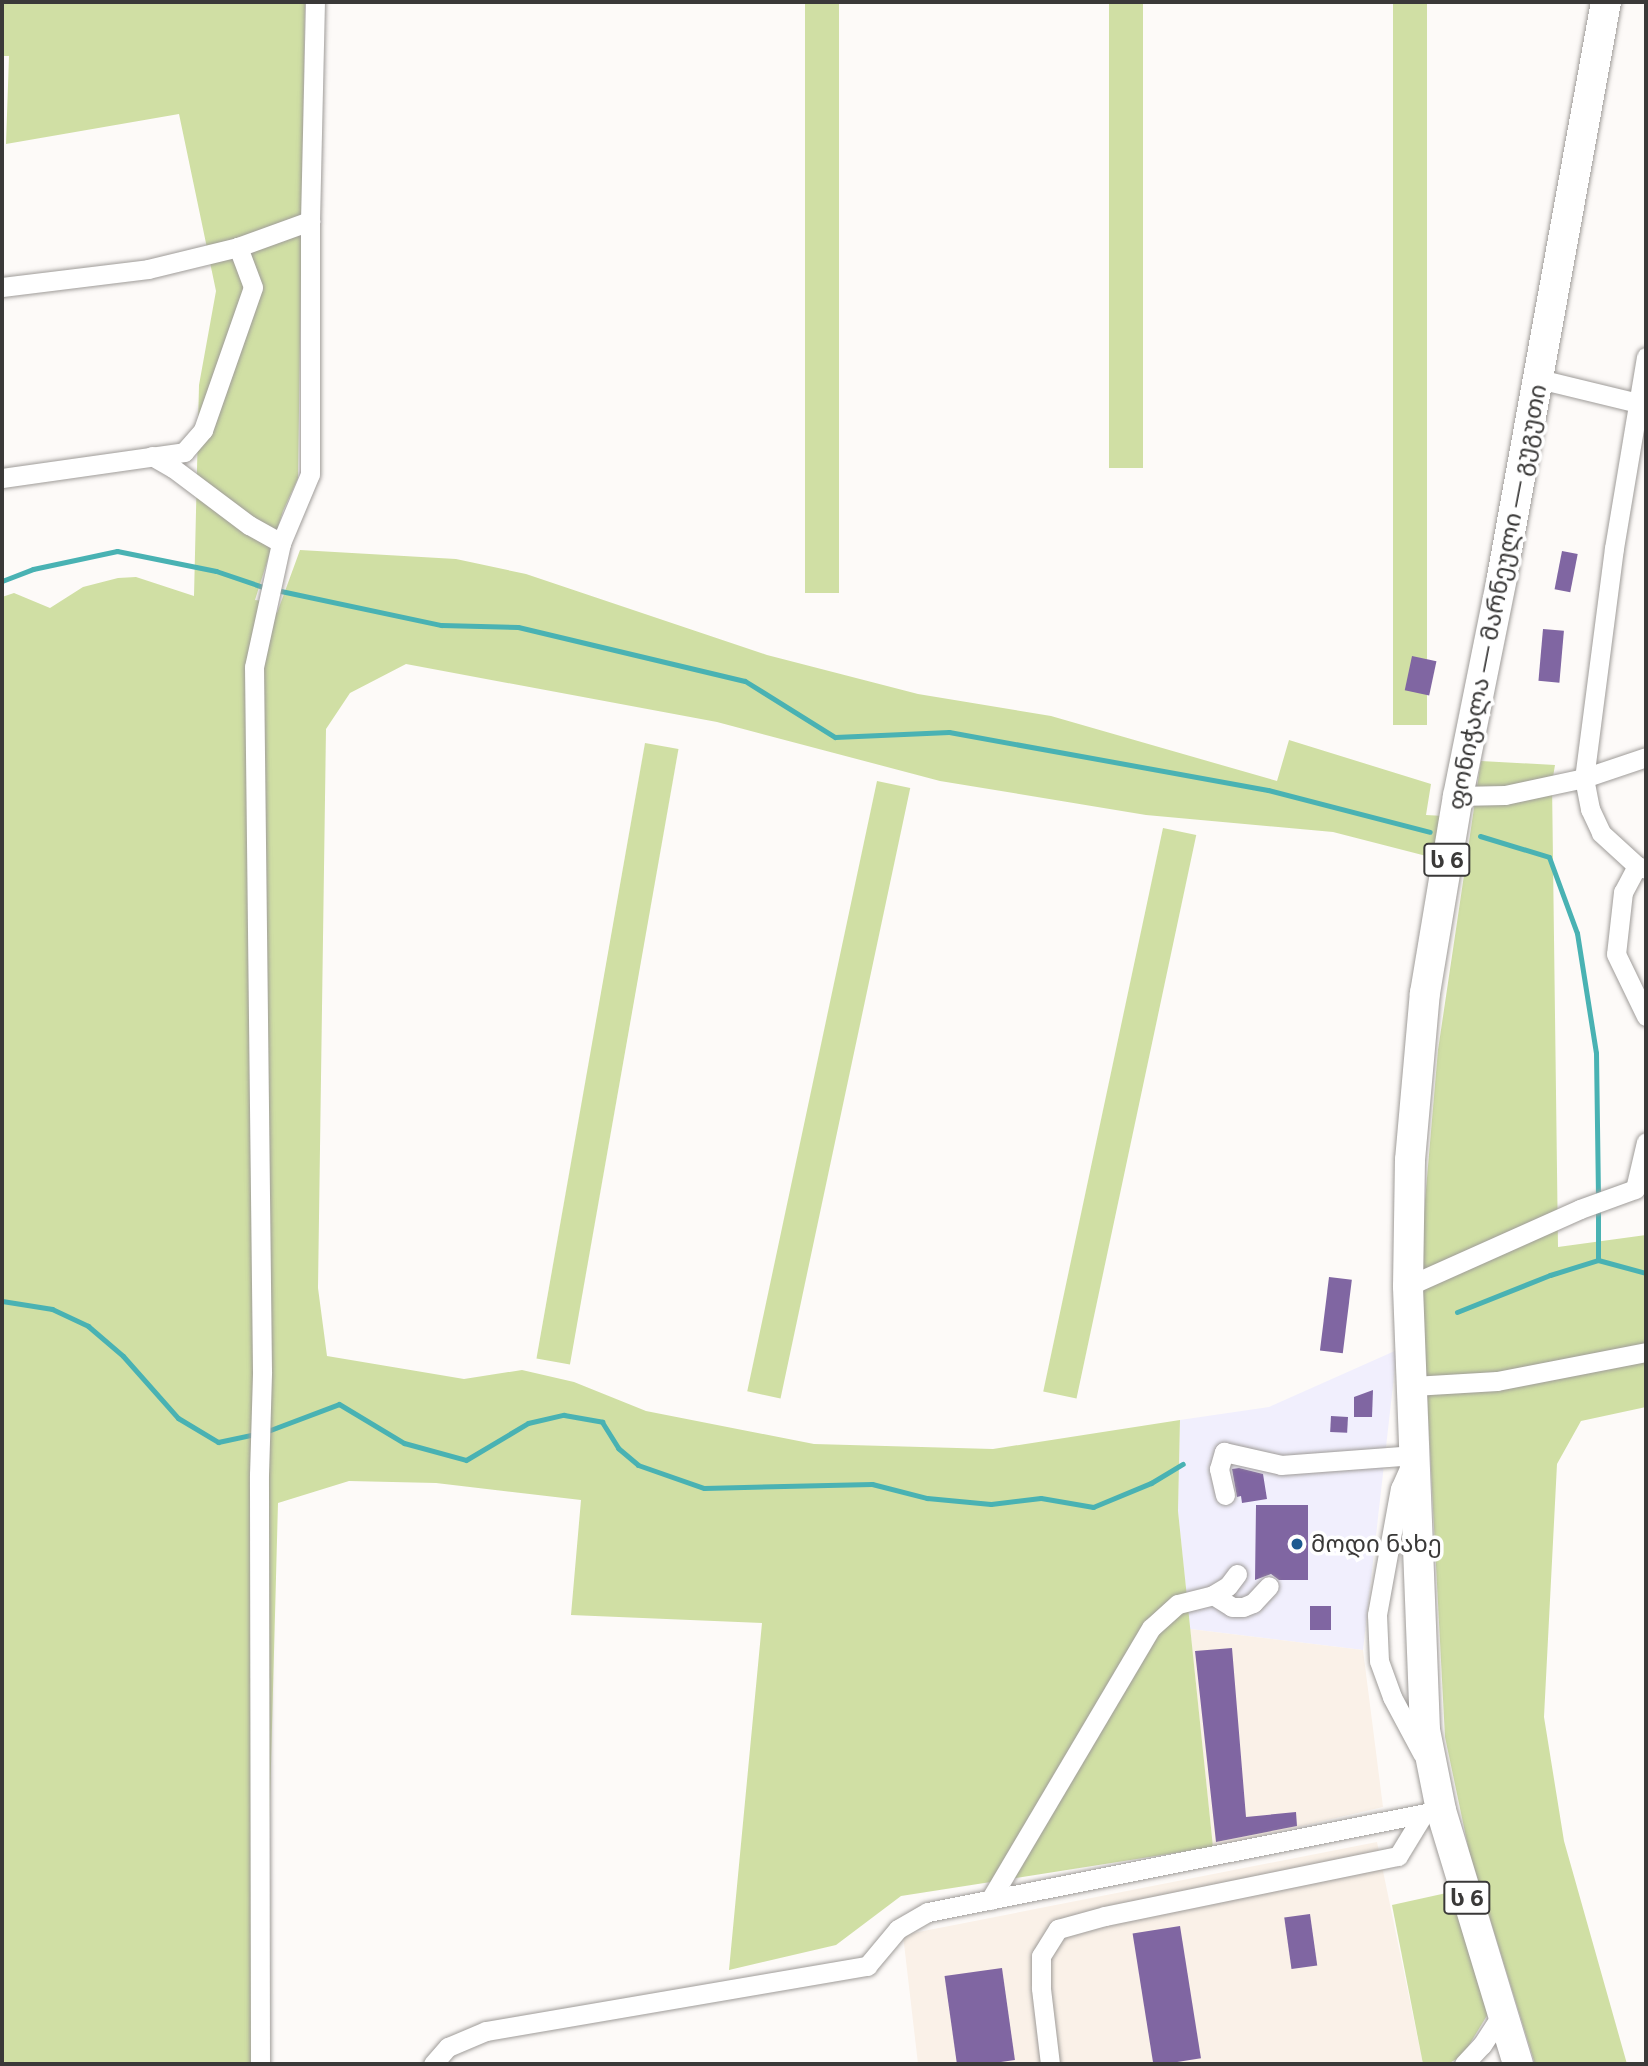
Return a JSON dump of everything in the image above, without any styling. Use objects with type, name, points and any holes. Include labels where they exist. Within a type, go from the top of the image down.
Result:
[{"type":"highway","name":"ფონიჭალა — მარნეული — გუგუთი","points":[[1518,2064],[1432,1812],[1436,1779],[1425,1730],[1419,1650],[1408,1286],[1410,1160],[1425,993],[1458,796],[1539,379],[1606,2]]},
{"type":"street","points":[[260,2064],[259,1475],[262,1371],[254,667],[281,543],[310,474],[310,221],[314,2]]},
{"type":"street","points":[[2,287],[148,269],[237,247],[310,221]]},
{"type":"street","points":[[2,478],[184,452],[203,429],[253,287],[237,247]]},
{"type":"street","points":[[1646,357],[1614,548],[1584,778],[1590,808],[1601,833],[1642,868],[1623,892],[1616,954],[1646,1016]]},
{"type":"street","points":[[1539,379],[1638,403]]},
{"type":"street","points":[[152,457],[173,468],[249,525],[281,543]]},
{"type":"street","points":[[1458,796],[1505,795],[1584,778],[1646,757]]},
{"type":"street","points":[[1408,1286],[1580,1209],[1641,1188],[1646,1142]]},
{"type":"street","points":[[1413,1386],[1497,1381],[1646,1352]]},
{"type":"street","points":[[1226,1495],[1219,1469],[1224,1452],[1281,1465],[1415,1455],[1400,1488],[1380,1591],[1377,1615],[1379,1661],[1392,1697],[1436,1779]]},
{"type":"street","points":[[990,1900],[1151,1628],[1178,1604],[1213,1595],[1228,1586],[1237,1574]]},
{"type":"street","points":[[1213,1595],[1232,1608],[1243,1607],[1253,1603],[1269,1586]]},
{"type":"street","points":[[433,2064],[448,2047],[486,2031],[867,1966],[898,1928],[928,1912],[1432,1812]]},
{"type":"street","points":[[1050,2064],[1041,1987],[1041,1956],[1058,1929],[1105,1916],[1398,1856],[1432,1812]]},
{"type":"street","points":[[1464,2064],[1482,2055],[1502,2014]]},
{"type":"shaded area","points":[[1397,1350],[1363,1650],[1190,1629],[1178,1511],[1180,1420],[1269,1407]]},
{"type":"shaded area","points":[[1190,1629],[1363,1650],[1383,1807],[1213,1847]]},
{"type":"shaded area","points":[[1377,1842],[1423,2064],[918,2064],[903,1935]]},
{"type":"green space","points":[[2,2],[305,2],[298,478],[283,511],[255,600],[264,601],[277,613],[300,550],[456,559],[526,574],[767,655],[918,694],[1051,716],[1277,781],[1289,740],[1431,784],[1426,815],[1444,816],[1438,859],[1333,832],[1146,815],[940,781],[717,722],[406,664],[350,693],[326,729],[318,1288],[327,1356],[464,1379],[522,1370],[574,1382],[646,1411],[814,1444],[993,1449],[1180,1420],[1178,1511],[1213,1847],[901,1896],[836,1945],[729,1970],[762,1623],[571,1615],[581,1500],[436,1483],[349,1481],[278,1503],[263,2064],[2,2064],[2,597],[14,593],[50,608],[83,587],[118,578],[136,577],[194,596],[199,385],[216,291],[179,114],[6,144],[9,56],[2,56]]},
{"type":"green space","points":[[805,2],[839,2],[839,593],[805,593]]},
{"type":"green space","points":[[1109,2],[1143,2],[1143,468],[1109,468]]},
{"type":"green space","points":[[1393,2],[1427,2],[1427,725],[1393,725]]},
{"type":"green space","points":[[645,743],[678,749],[570,1364],[536,1359]]},
{"type":"green space","points":[[1481,761],[1555,765],[1552,783],[1558,1247],[1646,1235],[1646,1407],[1581,1421],[1557,1464],[1544,1717],[1564,1841],[1627,2064],[1535,2064],[1469,1851],[1445,1737],[1420,1259],[1438,1050]]},
{"type":"green space","points":[[877,781],[910,788],[781,1398],[747,1391]]},
{"type":"green space","points":[[1163,828],[1196,835],[1076,1398],[1043,1391]]},
{"type":"green space","points":[[1451,1892],[1488,2014],[1463,2055],[1448,2064],[1423,2064],[1392,1905]]},
{"type":"building","points":[[1562,551],[1578,554],[1570,592],[1555,589]]},
{"type":"building","points":[[1543,629],[1564,631],[1559,683],[1538,681]]},
{"type":"building","points":[[1412,656],[1436,661],[1429,695],[1405,690]]},
{"type":"building","points":[[1329,1277],[1352,1280],[1343,1353],[1320,1350]]},
{"type":"building","points":[[1373,1390],[1372,1417],[1354,1417],[1354,1397]]},
{"type":"building","points":[[1331,1416],[1348,1417],[1347,1433],[1330,1432]]},
{"type":"building","points":[[1239,1468],[1263,1474],[1267,1499],[1242,1503],[1241,1496],[1237,1497],[1232,1469]]},
{"type":"building","points":[[1256,1505],[1308,1505],[1308,1580],[1279,1580],[1271,1574],[1255,1580]]},
{"type":"building","points":[[1310,1606],[1331,1606],[1331,1630],[1310,1630]]},
{"type":"building","points":[[1232,1648],[1246,1817],[1296,1812],[1297,1826],[1216,1842],[1195,1651]]},
{"type":"building","points":[[1310,1914],[1317,1965],[1291,1969],[1284,1918]]},
{"type":"building","points":[[1180,1926],[1201,2058],[1153,2064],[1133,1934]]},
{"type":"building","points":[[1002,1968],[1015,2060],[957,2064],[945,1976]]},
{"type":"waterway","points":[[2,581],[33,569],[117,551],[216,571],[266,588]]},
{"type":"waterway","points":[[276,590],[441,625],[518,627],[745,681],[835,737],[949,732],[1268,790],[1430,832]]},
{"type":"waterway","points":[[1480,836],[1549,857],[1577,933],[1596,1053],[1598,1199]]},
{"type":"waterway","points":[[1598,1208],[1598,1260]]},
{"type":"waterway","points":[[1457,1312],[1550,1275],[1598,1260],[1646,1273]]},
{"type":"waterway","points":[[2,1301],[52,1309],[88,1326],[123,1356],[178,1418],[218,1442],[256,1434]]},
{"type":"waterway","points":[[265,1432],[339,1404],[404,1443],[466,1460],[528,1423],[564,1415],[602,1422],[618,1448],[638,1465],[704,1488],[872,1484],[927,1498],[991,1504],[1041,1498],[1093,1507],[1151,1483],[1183,1464]]},
{"type":"place","name":"მოდი ნახე","points":[[1297,1544]]}]
